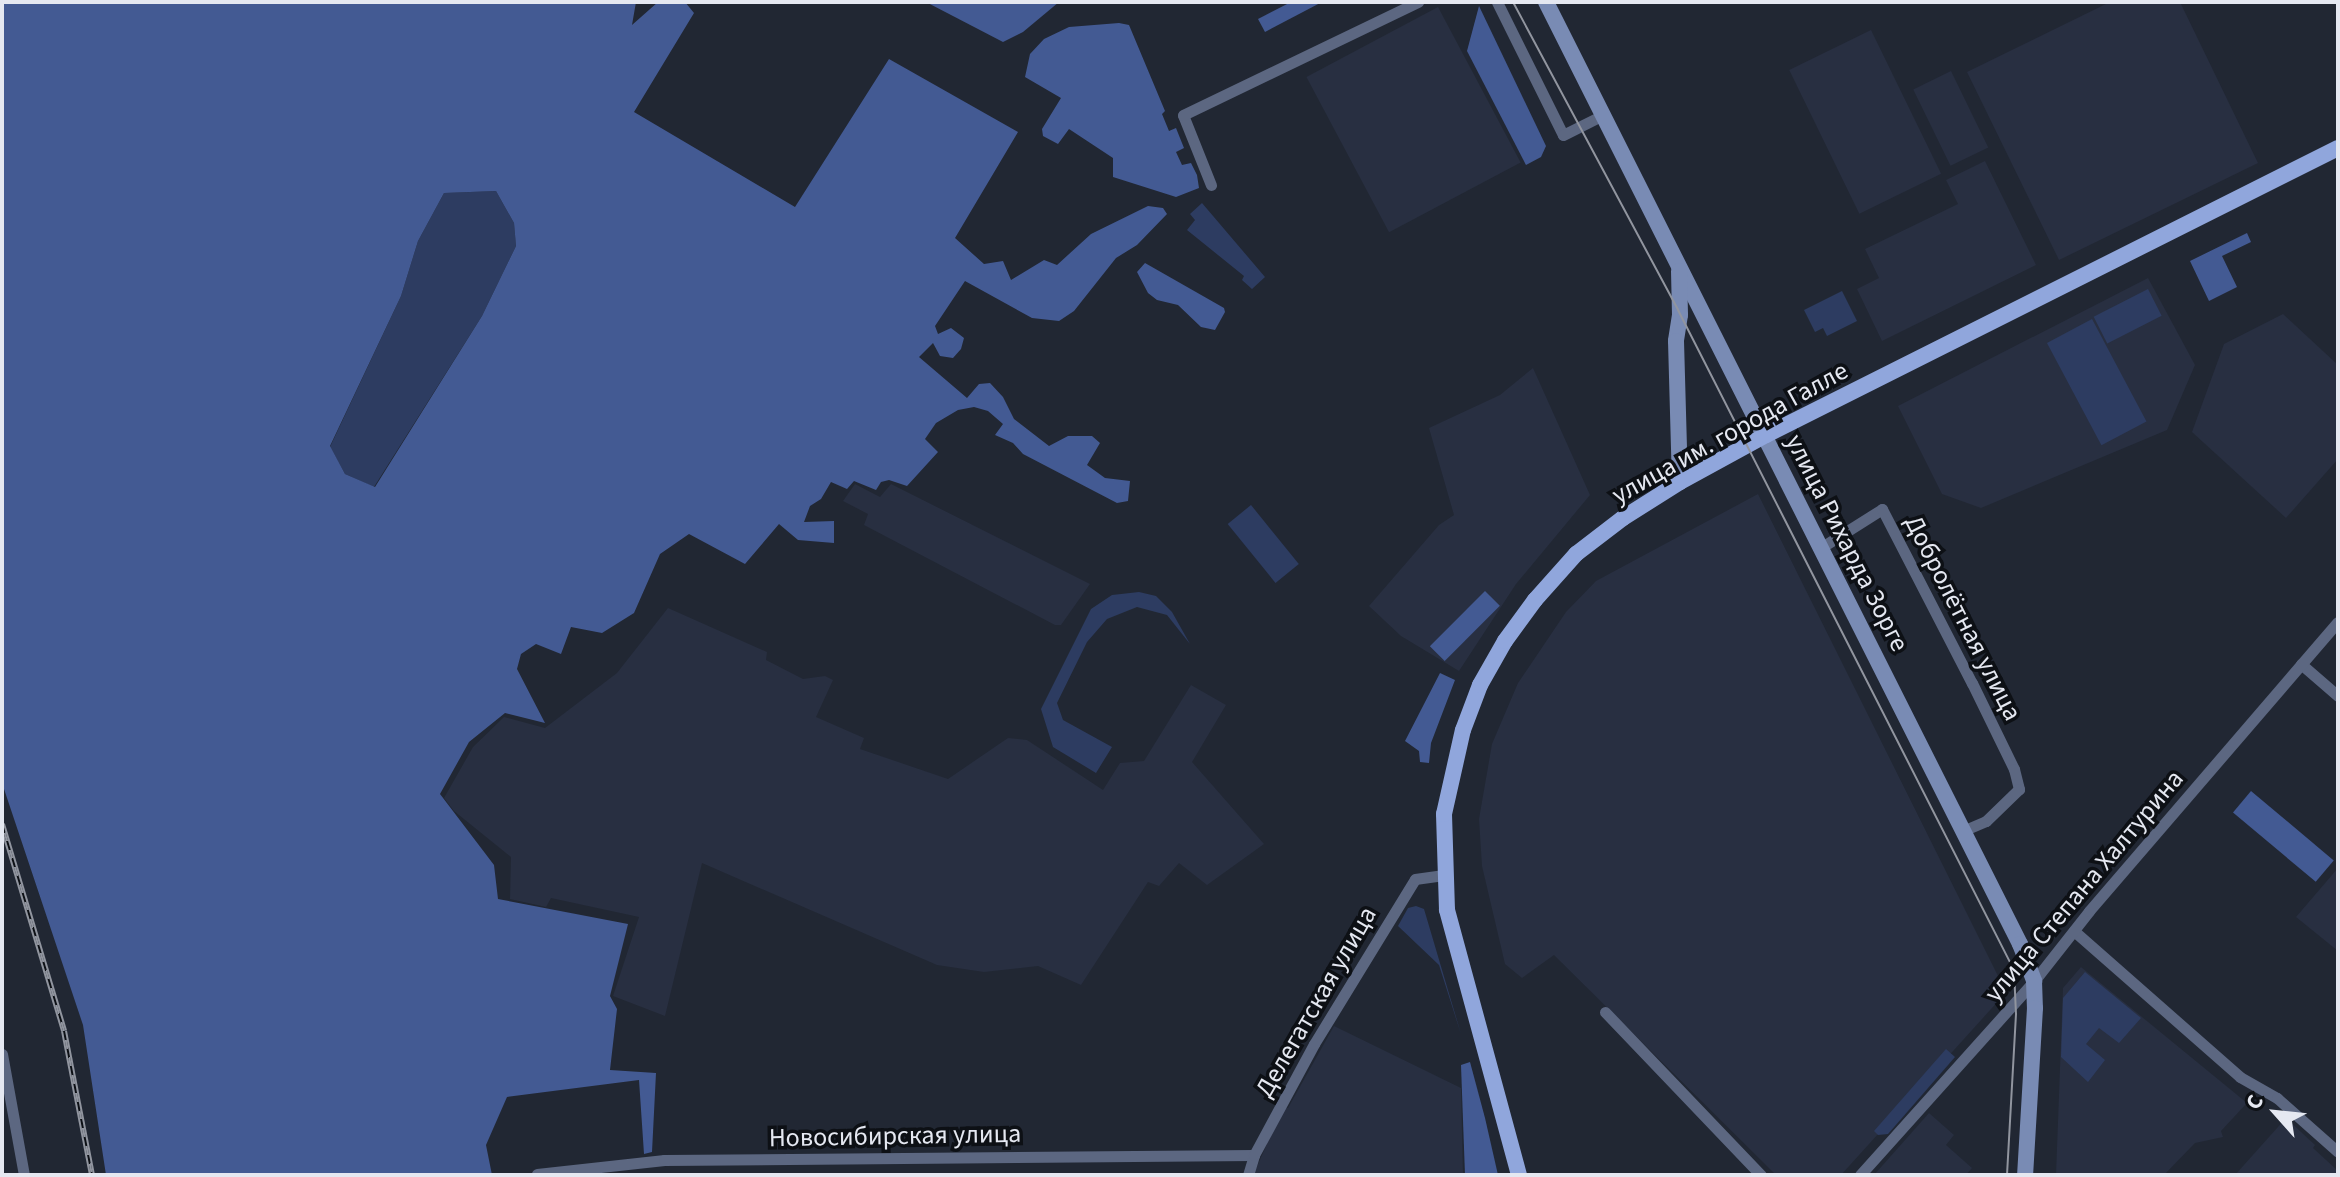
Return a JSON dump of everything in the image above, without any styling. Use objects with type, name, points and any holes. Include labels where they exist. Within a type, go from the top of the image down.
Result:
[{"type":"main road","name":"улица Рихарда Зорге","points":[[1546,2],[1965,830],[2034,981]]},
{"type":"main road","name":"улица им. города Галле","points":[[1519,1175],[1447,910],[1444,814],[1463,730],[1480,685],[1505,641],[1535,600],[1576,554],[1623,518],[1680,482],[1766,435],[2338,148]]},
{"type":"main road","points":[[1679,265],[1680,315],[1676,341],[1680,482]]},
{"type":"main road","points":[[2025,1175],[2034,981]]},
{"type":"street","points":[[1211,185],[1183,115],[1418,2]]},
{"type":"street","points":[[1497,2],[1563,135],[1603,115]]},
{"type":"street","name":"Добролётная улица","points":[[1822,547],[1882,509],[2014,769],[2019,789],[1986,821],[1965,830]]},
{"type":"street","name":"улица Степана Халтурина","points":[[1860,1175],[2034,981],[2338,622]]},
{"type":"street","points":[[2301,664],[2338,696]]},
{"type":"street","name":"Делегатская улица","points":[[1248,1175],[1254,1155],[1314,1044],[1415,879],[1444,875]]},
{"type":"street","points":[[2074,931],[2240,1077],[2277,1098],[2338,1152]]},
{"type":"street","points":[[1605,1012],[1761,1175]]},
{"type":"street","points":[[2,1054],[24,1175]]},
{"type":"street","name":"Новосибирская улица","points":[[537,1174],[664,1160],[1254,1155]]},
{"type":"shaded area","points":[[2,2],[636,2],[632,25],[658,2],[685,2],[694,13],[634,112],[795,207],[889,59],[1018,132],[955,238],[984,264],[1003,261],[1011,280],[1044,260],[1057,265],[1091,234],[1148,206],[1163,208],[1167,214],[1137,245],[1116,258],[1074,311],[1059,321],[1032,318],[965,281],[935,326],[938,334],[951,328],[964,338],[961,349],[953,358],[940,356],[933,343],[919,357],[967,398],[979,384],[990,383],[1003,397],[1014,419],[1049,446],[1068,436],[1092,436],[1100,443],[1087,465],[1105,478],[1130,481],[1128,501],[1117,503],[1023,454],[1013,443],[995,435],[1003,424],[988,411],[974,407],[958,410],[936,423],[925,439],[938,452],[907,486],[889,480],[881,482],[876,490],[854,481],[847,489],[831,482],[821,499],[810,506],[804,522],[834,521],[834,543],[798,540],[779,524],[745,564],[689,534],[660,554],[634,613],[602,633],[571,627],[561,654],[536,644],[521,654],[517,669],[545,723],[505,713],[469,742],[440,794],[494,865],[498,899],[628,924],[610,996],[617,1009],[610,1070],[656,1073],[652,1152],[644,1154],[639,1080],[507,1097],[486,1145],[492,1175],[106,1175],[83,1025],[2,783]],"holes":[[[496,191],[514,223],[516,246],[482,316],[375,487],[345,474],[330,446],[401,296],[418,241],[444,193]]]},
{"type":"shaded area","points":[[926,2],[1059,2],[1023,32],[1003,42]]},
{"type":"shaded area","points":[[1291,2],[1322,2],[1265,32],[1258,19]]},
{"type":"shaded area","points":[[2110,2],[2180,2],[2258,163],[2059,260],[1967,72]]},
{"type":"shaded area","points":[[1479,6],[1546,146],[1541,157],[1526,165],[1467,51]]},
{"type":"shaded area","points":[[1438,7],[1521,162],[1389,232],[1306,77]]},
{"type":"shaded area","points":[[1129,25],[1165,111],[1162,114],[1169,131],[1176,128],[1184,148],[1176,152],[1182,165],[1191,163],[1199,188],[1176,197],[1113,177],[1113,158],[1069,129],[1058,144],[1043,136],[1042,129],[1061,98],[1025,77],[1030,54],[1044,39],[1069,27]]},
{"type":"shaded area","points":[[1871,30],[1941,174],[1859,214],[1789,70]]},
{"type":"shaded area","points":[[1951,71],[1988,147],[1951,166],[1913,89]]},
{"type":"shaded area","points":[[1985,161],[2036,265],[1882,341],[1857,289],[1879,278],[1865,249],[1958,204],[1946,180]]},
{"type":"shaded area","points":[[496,191],[514,223],[516,246],[482,316],[374,487],[345,474],[330,447],[401,296],[418,241],[444,193]]},
{"type":"shaded area","points":[[1202,203],[1265,277],[1252,289],[1242,280],[1244,276],[1187,230],[1195,220],[1190,214]]},
{"type":"shaded area","points":[[2247,233],[2251,242],[2222,256],[2237,287],[2209,301],[2190,261]]},
{"type":"shaded area","points":[[1145,263],[1224,308],[1225,312],[1215,330],[1201,327],[1178,305],[1157,300],[1148,293],[1137,272]]},
{"type":"shaded area","points":[[2148,278],[2195,365],[2167,430],[1981,508],[1942,494],[1898,406]]},
{"type":"shaded area","points":[[2148,289],[2162,316],[2107,343],[2094,317]]},
{"type":"shaded area","points":[[1842,291],[1857,321],[1827,336],[1823,328],[1815,332],[1804,310]]},
{"type":"shaded area","points":[[2283,314],[2338,365],[2338,459],[2286,518],[2192,432],[2224,344]]},
{"type":"shaded area","points":[[2092,319],[2146,421],[2101,445],[2047,343]]},
{"type":"shaded area","points":[[1533,368],[1590,495],[1516,584],[1459,671],[1401,636],[1369,606],[1439,525],[1454,515],[1429,428],[1500,395]]},
{"type":"shaded area","points":[[855,484],[880,497],[891,484],[1090,584],[1061,625],[1055,625],[864,525],[868,514],[843,501]]},
{"type":"shaded area","points":[[1758,494],[2004,988],[2001,998],[1841,1175],[1776,1175],[1554,955],[1522,978],[1505,964],[1482,866],[1479,819],[1492,744],[1518,683],[1566,612],[1596,581]]},
{"type":"shaded area","points":[[1251,505],[1299,564],[1276,583],[1228,524]]},
{"type":"shaded area","points":[[1485,591],[1500,606],[1445,661],[1430,646]]},
{"type":"shaded area","points":[[1139,592],[1156,596],[1172,612],[1190,644],[1167,615],[1137,607],[1107,619],[1087,642],[1057,703],[1063,720],[1112,747],[1096,773],[1053,747],[1041,709],[1091,609],[1112,595]]},
{"type":"shaded area","points":[[668,608],[767,652],[766,660],[803,679],[825,676],[833,680],[816,717],[864,738],[860,749],[948,779],[1008,738],[1027,740],[1103,790],[1120,763],[1144,761],[1191,685],[1226,705],[1192,762],[1264,844],[1207,885],[1179,863],[1159,886],[1148,882],[1081,985],[1038,966],[984,972],[937,965],[702,863],[665,1016],[613,996],[639,917],[551,898],[546,907],[510,899],[511,857],[454,811],[444,798],[473,747],[504,717],[545,728],[617,673]]},
{"type":"shaded area","points":[[1440,673],[1455,680],[1431,743],[1429,763],[1420,762],[1419,751],[1405,741]]},
{"type":"shaded area","points":[[2251,791],[2334,860],[2316,882],[2233,812]]},
{"type":"shaded area","points":[[2338,868],[2338,951],[2296,917]]},
{"type":"shaded area","points":[[1416,906],[1424,909],[1461,1034],[1439,965],[1398,926],[1408,908]]},
{"type":"shaded area","points":[[2081,967],[2247,1103],[2221,1131],[2223,1137],[2195,1143],[2164,1175],[2056,1175],[2063,988]]},
{"type":"shaded area","points":[[2085,972],[2141,1018],[2119,1043],[2099,1028],[2086,1044],[2105,1060],[2088,1082],[2061,1057],[2063,998]]},
{"type":"shaded area","points":[[1334,1026],[1461,1088],[1463,1175],[1253,1175],[1283,1107],[1288,1108]]},
{"type":"shaded area","points":[[1946,1049],[1955,1057],[1888,1134],[1878,1135],[1874,1131]]},
{"type":"shaded area","points":[[1470,1062],[1498,1175],[1465,1175],[1461,1065]]},
{"type":"shaded area","points":[[1929,1113],[1954,1135],[1946,1145],[1972,1168],[1966,1175],[1874,1175]]},
{"type":"shaded area","points":[[2286,1118],[2315,1145],[2313,1148],[2338,1171],[2338,1175],[2235,1175]]},
{"type":"tram line","points":[[1513,2],[1678,310],[2014,970],[2016,1014],[2007,1175]]},
{"type":"railway","points":[[2,824],[64,1031],[92,1175]]}]
